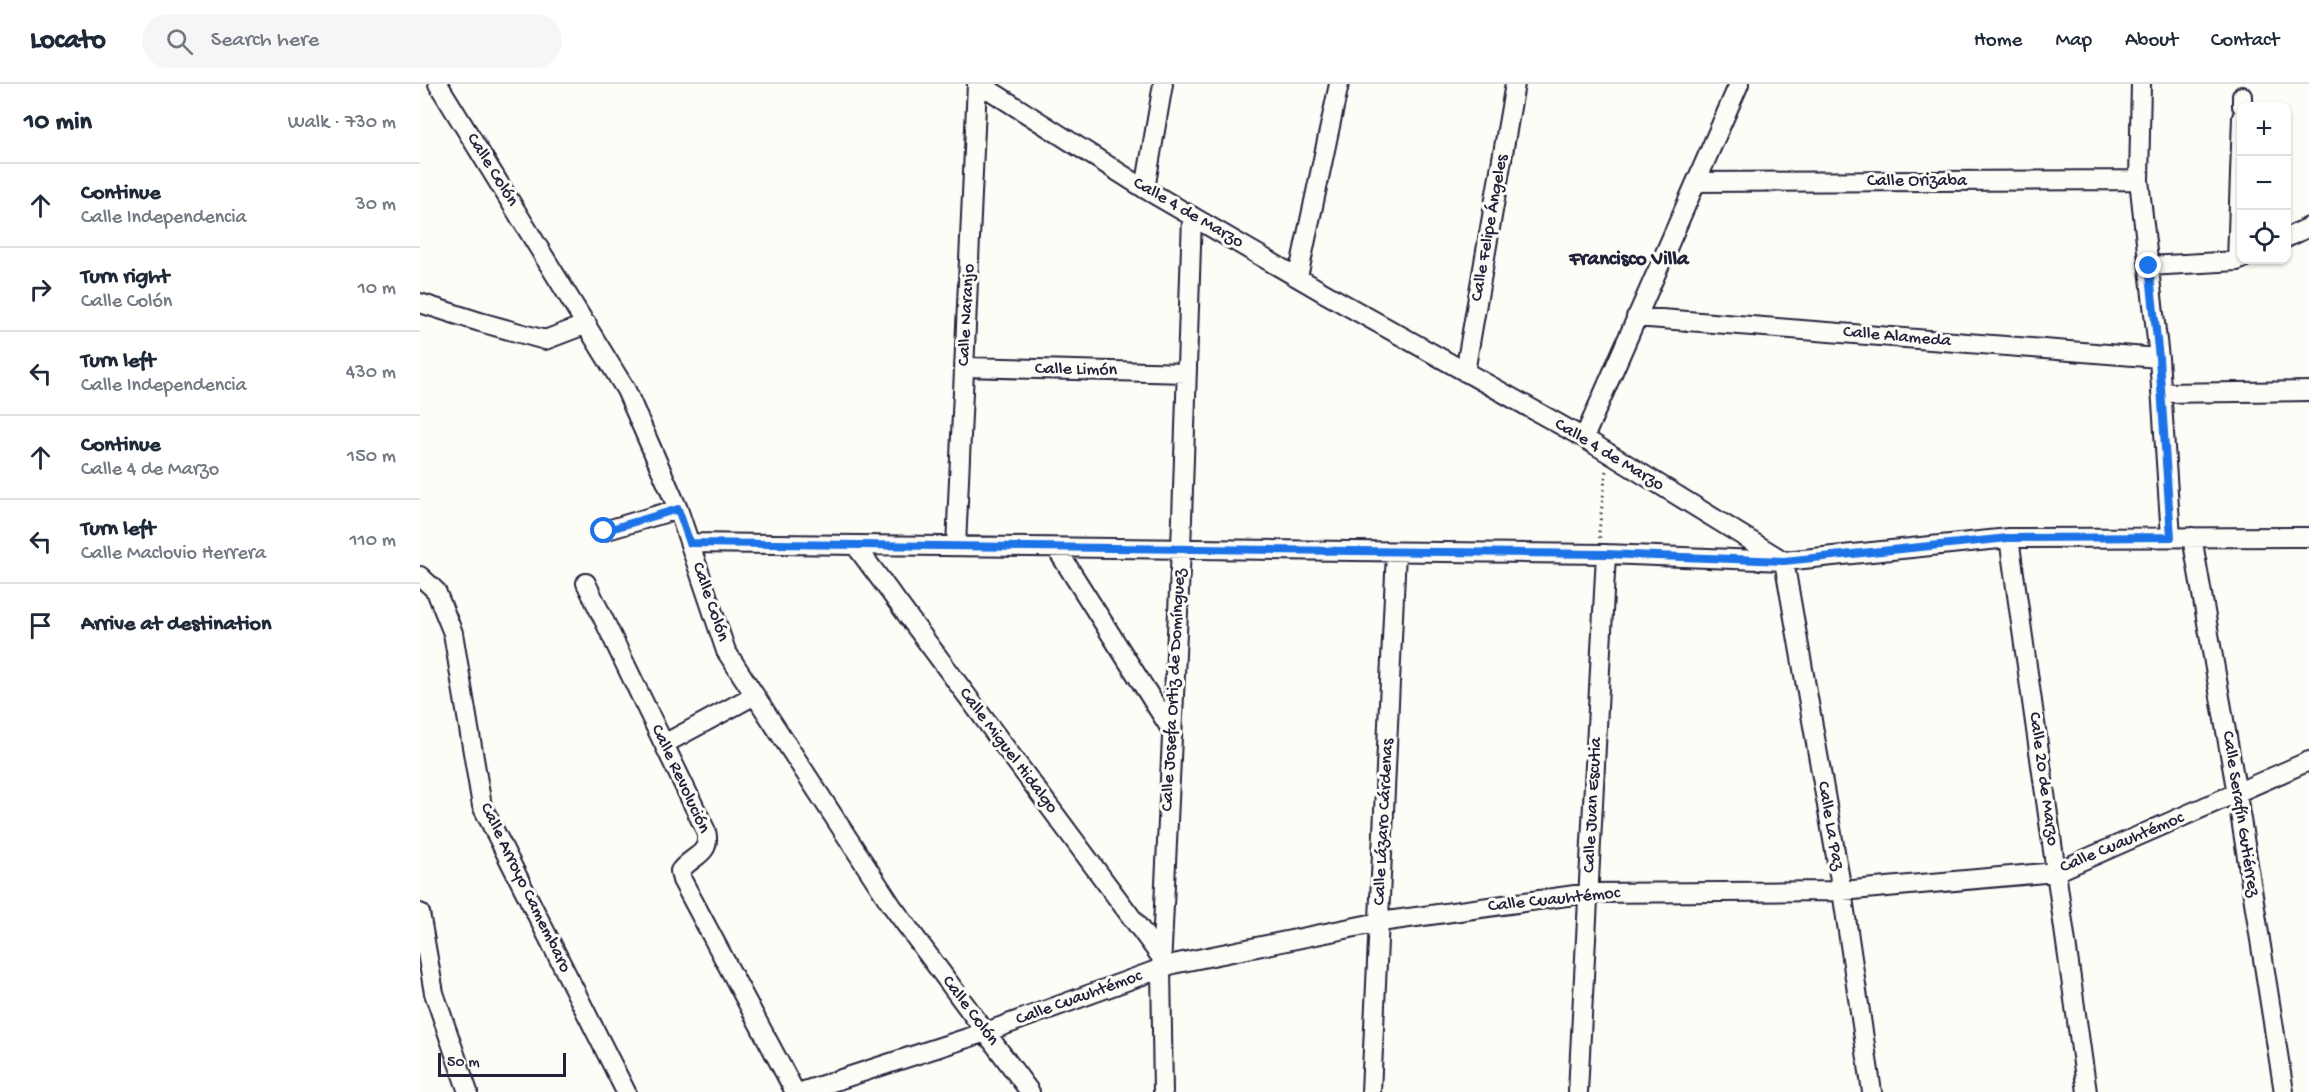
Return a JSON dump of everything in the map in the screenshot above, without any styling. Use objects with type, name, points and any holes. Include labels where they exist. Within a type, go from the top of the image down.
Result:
[{"type":"street","name":"Calle Colón","points":[[438,84],[626,390],[678,509],[726,651],[753,696],[892,906],[1030,1092]]},
{"type":"street","name":"Calle 4 de Marzo","points":[[979,84],[1145,189],[1584,438],[1784,561]]},
{"type":"street","name":"Calle Naranjo","points":[[956,546],[979,84]]},
{"type":"street","points":[[1145,189],[1163,84]]},
{"type":"street","points":[[1298,277],[1339,84]]},
{"type":"street","name":"Calle Felipe Ángeles","points":[[1465,372],[1515,84]]},
{"type":"street","points":[[1584,438],[1739,84]]},
{"type":"street","points":[[2141,84],[2139,180],[2159,358],[2171,537]]},
{"type":"street","points":[[2240,156],[2240,210]]},
{"type":"street","name":"Calle Orizaba","points":[[1696,182],[2139,180]]},
{"type":"street","name":"Calle Josefa Ortiz de Domínguez","points":[[1163,1092],[1161,963],[1181,549],[1192,216]]},
{"type":"street","points":[[2291,236],[2309,227]]},
{"type":"street","points":[[2149,266],[2237,260]]},
{"type":"street","points":[[420,303],[545,340],[587,324]]},
{"type":"street","name":"Calle Alameda","points":[[1636,316],[2159,358]]},
{"type":"street","name":"Calle Limón","points":[[964,367],[1187,373]]},
{"type":"street","points":[[2162,393],[2309,391]]},
{"type":"street","points":[[604,531],[678,509]]},
{"type":"street","name":"Calle Serafín Gutiérrez","points":[[2192,537],[2237,794],[2284,1092]]},
{"type":"street","points":[[690,543],[1606,554],[1784,561],[2008,538],[2309,537]]},
{"type":"street","name":"Calle 20 de Marzo","points":[[2008,538],[2087,1092]]},
{"type":"street","name":"Calle Miguel Hidalgo","points":[[855,545],[1161,963]]},
{"type":"street","points":[[1056,548],[1172,731]]},
{"type":"street","name":"Calle Lázaro Cárdenas","points":[[1371,1092],[1396,552]]},
{"type":"street","name":"Calle Juan Escutia","points":[[1578,1092],[1606,554]]},
{"type":"street","name":"Calle La Paz","points":[[1784,561],[1842,891],[1872,1092]]},
{"type":"street","name":"Calle Arroyo Camembaro","points":[[420,576],[436,591],[453,633],[482,806],[626,1092]]},
{"type":"street","name":"Calle Revolución","points":[[586,583],[706,831],[709,841],[704,850],[685,864],[680,871],[682,880],[795,1092]]},
{"type":"street","points":[[664,744],[753,696]]},
{"type":"street","name":"Calle Cuauhtémoc","points":[[801,1092],[986,1032],[1161,963],[1173,963],[1380,922],[1589,893],[1842,891],[2056,872],[2309,761]]},
{"type":"street","points":[[420,913],[434,993],[468,1092]]},
{"type":"path","points":[[1606,554],[1599,532],[1608,454]]},
{"type":"district","name":"Francisco Villa","points":[[1629,260]]},
{"type":"route","points":[[604,531],[678,509],[690,543],[1606,554],[1784,561],[2008,538],[2171,537],[2159,358],[2149,266]]}]
